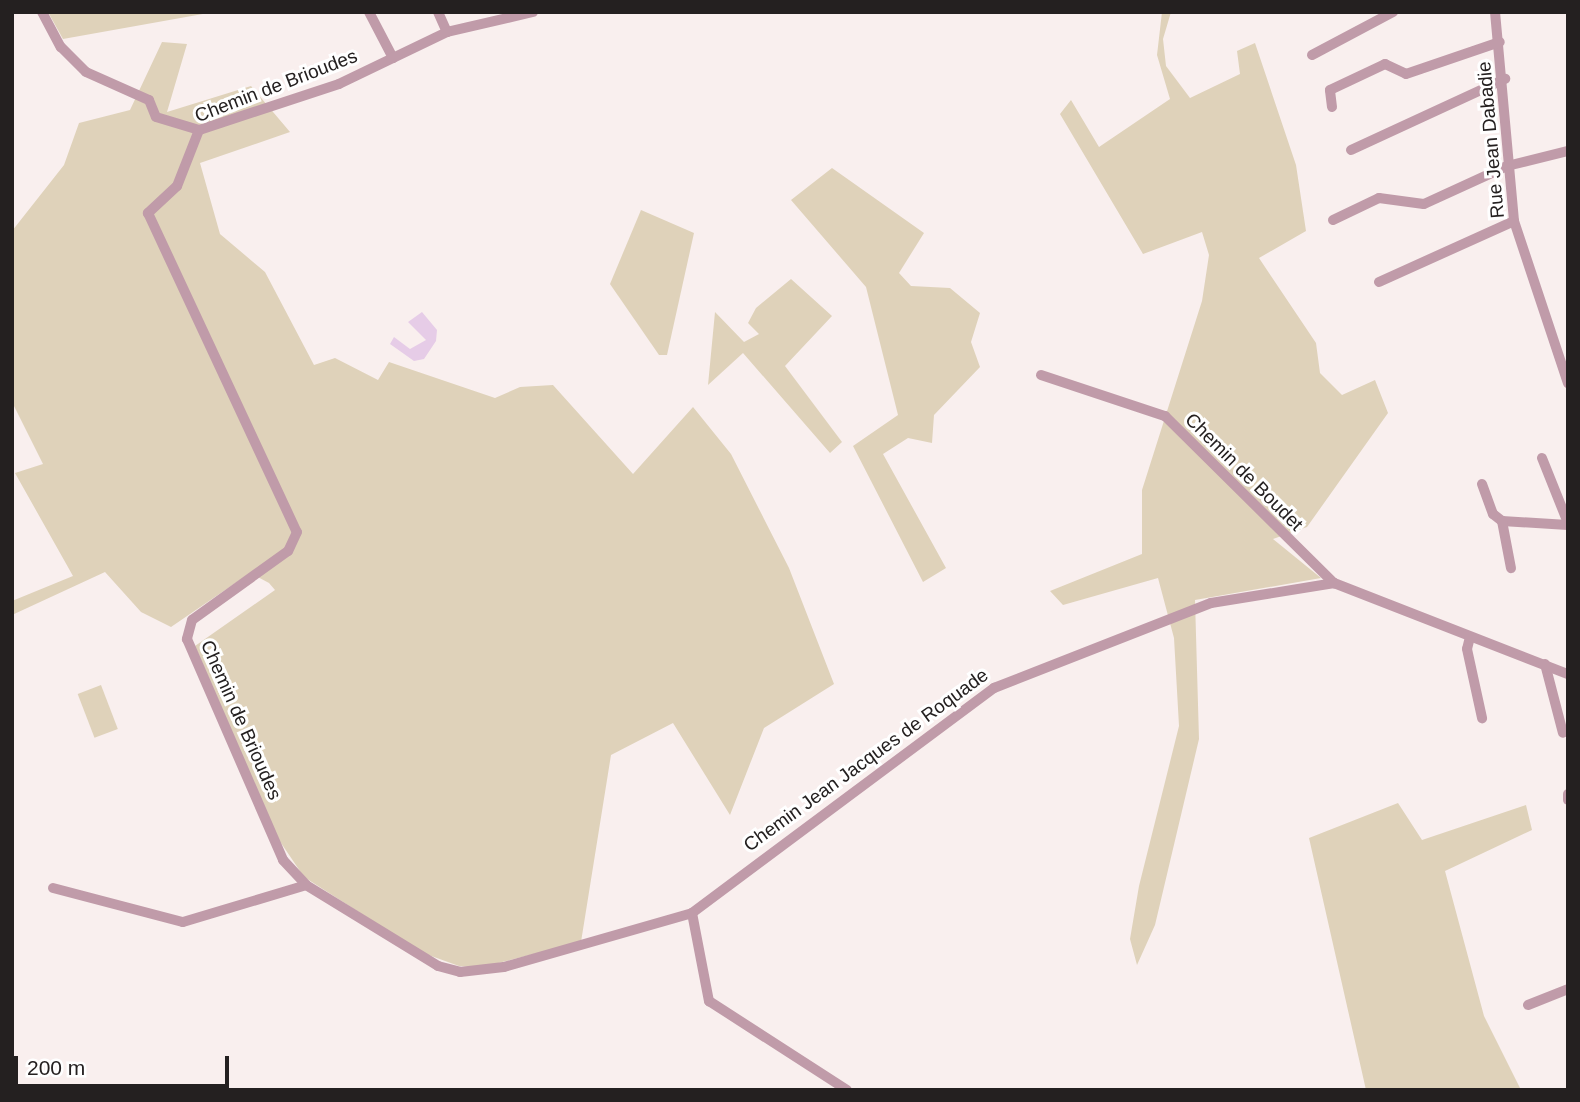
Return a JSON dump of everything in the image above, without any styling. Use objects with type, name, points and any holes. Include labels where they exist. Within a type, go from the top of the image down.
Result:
[{"type":"street","points":[[42,12],[61,47],[86,72],[149,100],[156,117],[199,130]]},
{"type":"street","points":[[369,12],[393,58]]},
{"type":"street","points":[[438,12],[447,32]]},
{"type":"street","name":"Chemin de Brioudes","points":[[533,12],[447,32],[292,102],[199,130],[177,186],[153,207],[148,222],[296,532],[288,551],[192,620],[187,639],[283,860],[306,885],[438,966],[460,972],[504,967],[692,913]]},
{"type":"street","points":[[1312,55],[1392,12]]},
{"type":"street","name":"Rue Jean Dabadie","points":[[1495,12],[1505,79],[1514,221],[1568,383]]},
{"type":"street","points":[[1332,107],[1329,90],[1385,64],[1406,74],[1500,42]]},
{"type":"street","points":[[1351,150],[1505,79]]},
{"type":"street","points":[[1333,220],[1379,198],[1424,204],[1511,165],[1568,151]]},
{"type":"street","points":[[1379,282],[1514,221]]},
{"type":"street","name":"Chemin de Boudet","points":[[1041,375],[1165,416],[1334,583]]},
{"type":"street","points":[[1482,484],[1493,514],[1502,521],[1568,524],[1542,458]]},
{"type":"street","points":[[1502,521],[1511,568]]},
{"type":"street","points":[[1334,583],[1568,674]]},
{"type":"street","name":"Chemin Jean Jacques de Roquade","points":[[692,913],[783,839],[1010,679],[1146,633],[1211,604],[1334,583]]},
{"type":"street","points":[[1470,637],[1467,649],[1482,718]]},
{"type":"street","points":[[1545,664],[1563,733]]},
{"type":"street","points":[[1568,794],[1568,800]]},
{"type":"street","points":[[53,888],[183,922],[306,885]]},
{"type":"street","points":[[692,913],[709,1001],[847,1090]]},
{"type":"street","points":[[1528,1005],[1568,989]]},
{"type":"shaded area","points":[[48,12],[214,12],[63,39]]},
{"type":"shaded area","points":[[1162,12],[1171,12],[1163,39],[1166,66],[1190,98],[1240,74],[1237,51],[1255,43],[1296,165],[1306,231],[1259,258],[1316,343],[1320,373],[1342,395],[1375,380],[1388,413],[1307,527],[1273,539],[1321,578],[1195,600],[1199,739],[1155,925],[1137,965],[1130,939],[1139,886],[1179,726],[1174,638],[1158,578],[1063,605],[1050,591],[1142,554],[1142,490],[1202,301],[1209,255],[1202,232],[1143,254],[1060,114],[1071,100],[1099,147],[1170,99],[1157,55]]},
{"type":"shaded area","points":[[162,42],[187,44],[167,112],[251,86],[290,132],[200,163],[220,234],[265,272],[314,365],[335,358],[378,380],[389,362],[495,398],[520,387],[553,385],[633,474],[693,407],[731,454],[789,568],[834,684],[764,728],[730,815],[673,723],[611,755],[581,942],[479,968],[459,966],[423,953],[304,877],[279,840],[195,646],[275,590],[269,583],[250,573],[171,627],[141,612],[105,572],[12,615],[12,601],[73,576],[15,473],[43,464],[12,402],[12,231],[64,165],[79,123],[130,110]]},
{"type":"shaded area","points":[[832,168],[924,233],[899,273],[911,286],[950,288],[980,313],[971,342],[980,367],[934,415],[932,443],[908,438],[883,454],[946,568],[923,582],[853,446],[898,415],[866,287],[791,200]]},
{"type":"shaded area","points":[[641,210],[694,233],[667,355],[659,355],[610,284]]},
{"type":"shaded area","points":[[791,279],[832,316],[785,366],[842,442],[830,453],[743,353],[708,385],[715,312],[744,342],[759,334],[748,323],[756,308]]},
{"type":"shaded area","points":[[422,312],[437,330],[436,341],[424,359],[414,361],[390,344],[394,337],[410,349],[426,340],[408,322]]},
{"type":"shaded area","points":[[101,685],[118,729],[95,738],[78,694]]},
{"type":"shaded area","points":[[1398,803],[1422,840],[1526,805],[1532,830],[1445,871],[1484,1016],[1521,1090],[1366,1090],[1309,838]]}]
